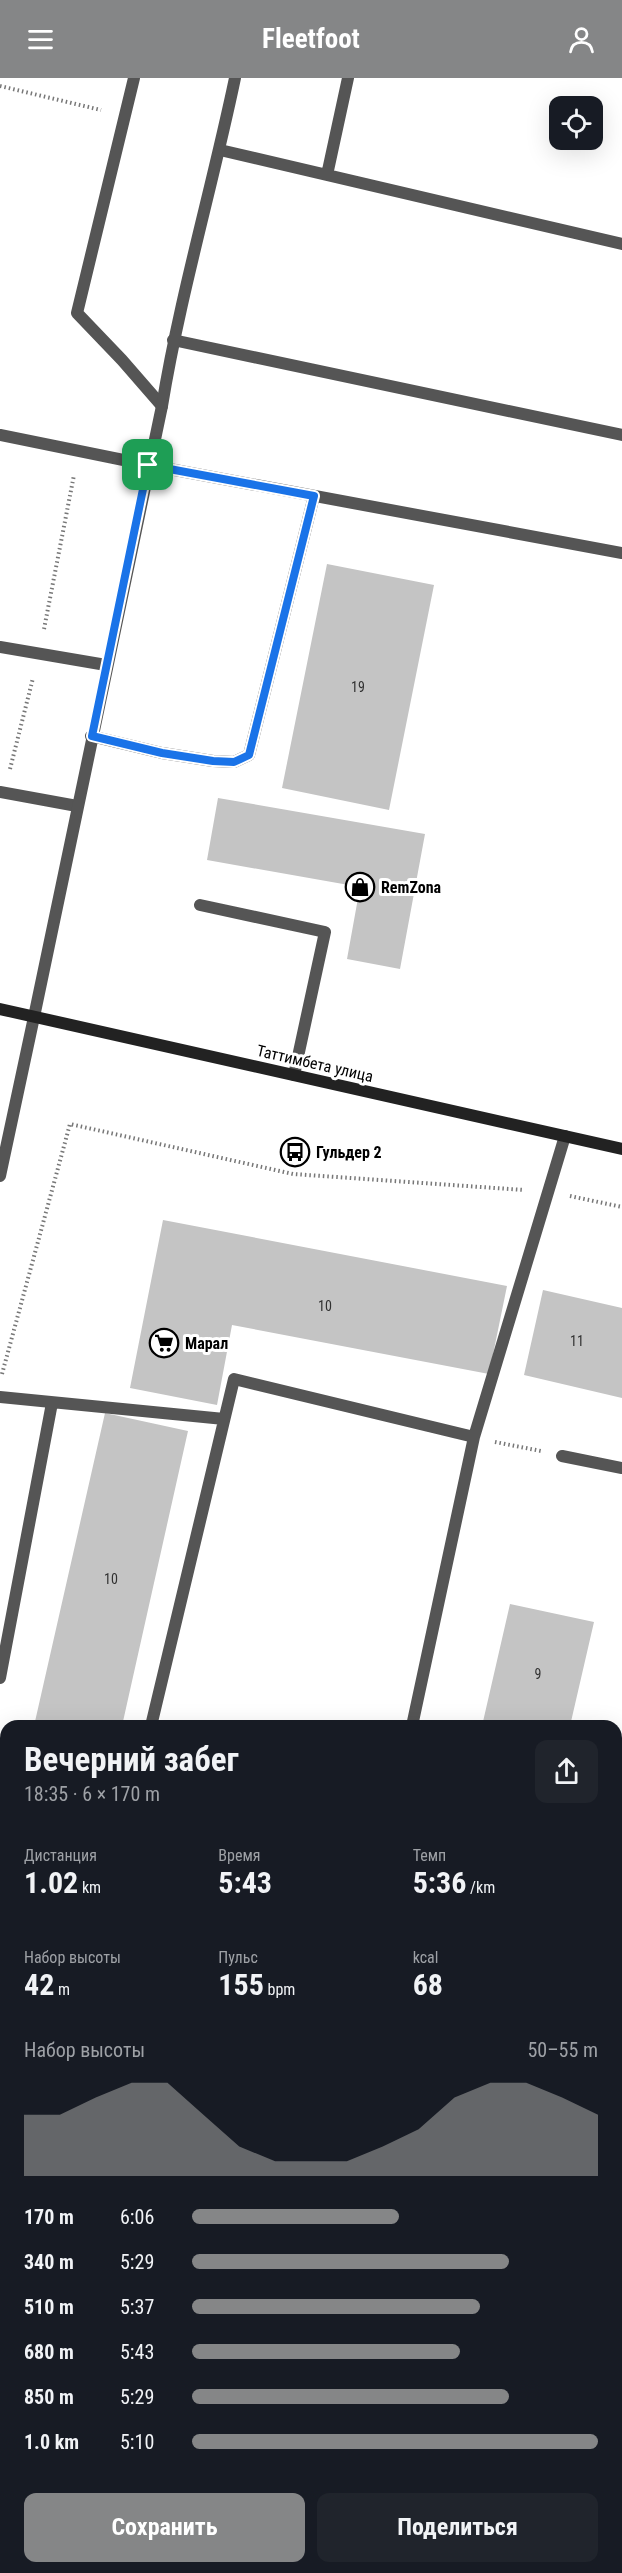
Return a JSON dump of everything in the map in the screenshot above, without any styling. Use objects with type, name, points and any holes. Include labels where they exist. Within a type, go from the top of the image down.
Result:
[{"type":"main road","name":"Таттимбета улица","points":[[0,1009],[622,1149]]},
{"type":"street","points":[[134,78],[77,313],[162,406]]},
{"type":"street","points":[[0,1176],[162,406],[173,340],[220,150],[235,78]]},
{"type":"street","points":[[327,175],[348,78]]},
{"type":"street","points":[[220,150],[622,244]]},
{"type":"street","points":[[173,340],[622,435]]},
{"type":"street","points":[[0,435],[148,465],[622,553]]},
{"type":"street","points":[[92,736],[162,753],[213,761],[234,762],[249,755],[314,496]]},
{"type":"street","points":[[0,647],[106,665]]},
{"type":"street","points":[[0,792],[77,806]]},
{"type":"street","points":[[200,905],[324,932],[294,1075]]},
{"type":"street","points":[[413,1720],[474,1437],[565,1136]]},
{"type":"street","points":[[152,1720],[234,1379],[474,1437]]},
{"type":"street","points":[[0,1397],[224,1419]]},
{"type":"street","points":[[0,1678],[52,1403]]},
{"type":"street","points":[[562,1456],[622,1468]]},
{"type":"path","points":[[0,86],[99,110],[125,113]]},
{"type":"path","points":[[0,1382],[70,1124],[293,1174],[548,1192],[622,1208]]},
{"type":"path","points":[[474,1437],[562,1456]]},
{"type":"building","points":[[327,564],[434,585],[389,810],[282,788]]},
{"type":"building","points":[[218,798],[425,834],[400,969],[347,959],[360,887],[207,860]]},
{"type":"building","points":[[163,1220],[507,1286],[489,1374],[232,1325],[217,1405],[130,1388]]},
{"type":"building","points":[[543,1290],[622,1308],[622,1398],[524,1375]]},
{"type":"building","points":[[105,1413],[188,1431],[123,1720],[35,1720]]},
{"type":"building","points":[[510,1604],[594,1622],[571,1720],[483,1720]]},
{"type":"place","name":"RemZona","points":[[360,887]]},
{"type":"place","name":"Гульдер 2","points":[[295,1152]]},
{"type":"place","name":"Марал","points":[[164,1343]]},
{"type":"route","points":[[148,465],[314,496],[249,755],[234,762],[162,753],[92,736],[148,465]]}]
